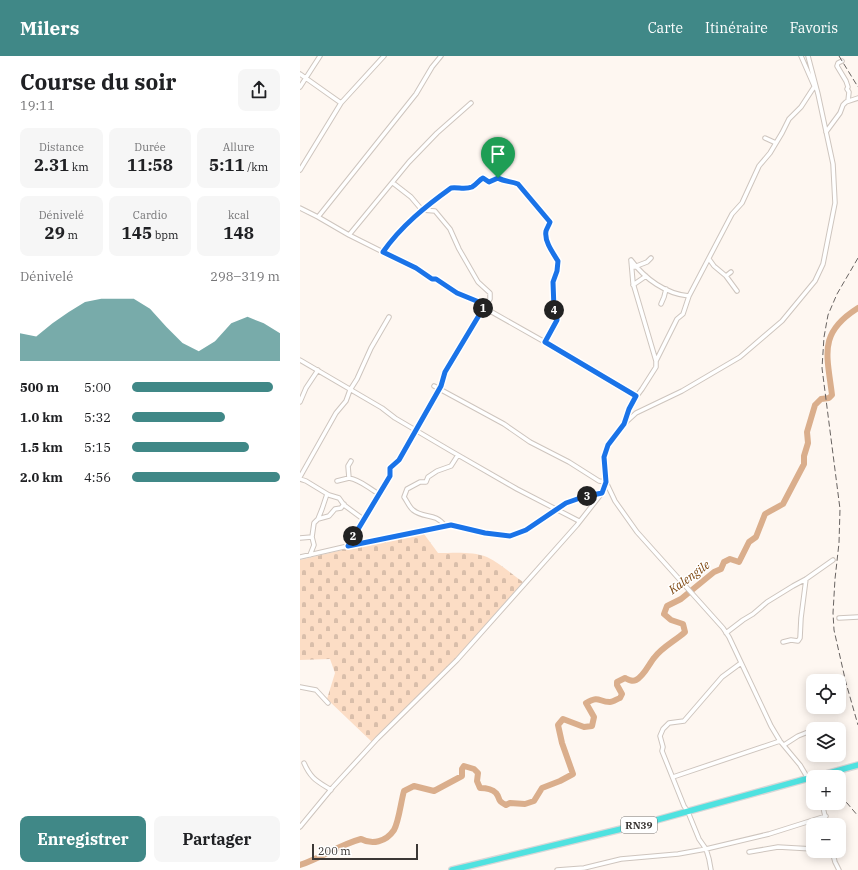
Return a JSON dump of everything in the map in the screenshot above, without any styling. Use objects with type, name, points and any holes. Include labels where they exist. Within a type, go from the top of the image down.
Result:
[{"type":"highway","name":"RN39","points":[[840,770],[858,765]]},
{"type":"highway","name":"RN39","points":[[452,870],[642,824],[806,780]]},
{"type":"street","points":[[300,87],[320,56]]},
{"type":"street","points":[[300,170],[341,103],[384,56]]},
{"type":"street","points":[[318,217],[416,94],[440,56]]},
{"type":"street","points":[[801,56],[818,94]]},
{"type":"street","points":[[806,772],[780,741],[771,726],[724,628],[637,532],[615,501],[606,482],[604,457],[608,445],[624,424],[636,414],[682,391],[740,357],[782,321],[816,281],[823,264],[835,203],[833,164],[808,56]]},
{"type":"street","points":[[842,61],[838,63],[837,66],[846,80],[848,87],[847,89],[849,92],[848,101]]},
{"type":"street","points":[[300,74],[341,103]]},
{"type":"street","points":[[656,361],[677,319],[683,314],[689,296],[732,214],[742,203],[759,166],[770,153],[789,119],[801,107],[814,87]]},
{"type":"street","points":[[826,132],[844,105],[848,101],[858,98]]},
{"type":"street","points":[[350,235],[409,162],[437,133],[471,103]]},
{"type":"street","points":[[765,138],[776,143]]},
{"type":"street","points":[[383,252],[390,242],[422,210],[451,188],[465,188],[472,186],[483,178],[489,182],[498,178],[507,182],[512,181],[521,187],[550,222],[546,229],[546,235],[552,251],[558,261],[557,271],[553,282],[554,309],[557,320],[545,342]]},
{"type":"street","points":[[348,546],[390,476],[390,468],[399,460],[416,431],[439,389],[445,372],[490,299],[490,293],[478,282],[459,249],[450,229],[435,211],[422,210],[411,197],[393,183]]},
{"type":"street","points":[[300,208],[416,268],[457,293],[479,302],[484,308],[636,396]]},
{"type":"street","points":[[631,268],[647,262],[651,258]]},
{"type":"street","points":[[709,259],[714,266],[726,276],[737,291]]},
{"type":"street","points":[[624,424],[629,409],[636,396],[656,367],[656,361],[633,284],[631,260],[635,266],[650,280],[679,295],[689,296]]},
{"type":"street","points":[[726,276],[731,272]]},
{"type":"street","points":[[633,284],[646,275],[650,280]]},
{"type":"street","points":[[661,304],[666,289]]},
{"type":"street","points":[[300,477],[336,413],[346,401],[371,348],[389,317]]},
{"type":"street","points":[[300,360],[382,408],[416,431],[517,489],[580,522]]},
{"type":"street","points":[[300,402],[306,388],[318,370]]},
{"type":"street","points":[[434,386],[504,424],[530,442],[569,462],[599,481],[606,482]]},
{"type":"street","points":[[445,526],[435,517],[422,515],[414,511],[404,496],[406,489],[420,482],[426,482],[428,477],[437,471],[451,466],[458,455]]},
{"type":"street","points":[[349,478],[348,466],[351,461]]},
{"type":"street","points":[[300,470],[300,477]]},
{"type":"street","points":[[300,477],[326,494],[339,498],[344,504],[363,519]]},
{"type":"street","points":[[337,481],[349,478],[363,482],[379,494]]},
{"type":"street","points":[[300,827],[330,790],[377,739],[457,660],[580,522],[602,493],[606,482]]},
{"type":"street","points":[[300,557],[451,525],[485,533],[510,536],[526,530],[566,503],[583,497],[602,493]]},
{"type":"street","points":[[310,555],[314,545],[312,538],[314,523],[318,519],[326,494]]},
{"type":"street","points":[[318,519],[329,516],[335,509],[341,508],[344,504]]},
{"type":"street","points":[[300,538],[312,538]]},
{"type":"street","points":[[726,632],[768,602],[806,579],[833,560]]},
{"type":"street","points":[[784,642],[791,640],[798,641],[800,638],[806,579]]},
{"type":"street","points":[[840,618],[858,617]]},
{"type":"street","points":[[711,870],[706,849],[699,839],[684,806],[662,751],[663,747],[660,736],[663,729],[669,723],[684,721],[722,677],[741,664]]},
{"type":"street","points":[[300,687],[316,690],[328,703]]},
{"type":"street","points":[[784,745],[806,733]]},
{"type":"street","points":[[673,777],[780,741]]},
{"type":"street","points":[[304,763],[308,774],[330,790]]},
{"type":"street","points":[[557,870],[584,868],[621,859],[678,854],[706,849],[769,834],[826,816],[824,810]]},
{"type":"street","points":[[749,852],[778,847],[806,849]]},
{"type":"street","points":[[834,858],[840,870]]},
{"type":"green space","points":[[424,534],[438,553],[469,553],[487,557],[501,565],[523,582],[455,659],[372,742],[327,699],[335,673],[330,659],[300,660],[300,560],[368,544]]},
{"type":"waterway","name":"Kalengile","points":[[300,865],[361,839],[370,842],[383,840],[391,834],[396,826],[404,791],[414,786],[434,791],[462,776],[462,769],[464,766],[474,769],[478,773],[477,781],[480,788],[488,789],[494,792],[500,801],[506,805],[510,803],[525,804],[534,801],[542,788],[573,774],[562,743],[558,725],[563,719],[584,727],[592,726],[594,717],[586,703],[594,699],[611,702],[620,698],[622,694],[617,682],[625,678],[633,681],[639,678],[657,654],[685,632],[683,624],[671,620],[664,614],[667,606],[681,599],[714,572],[721,569],[724,562],[730,559],[739,562],[749,542],[756,537],[765,514],[783,504],[804,464],[804,456],[808,443],[807,432],[815,405],[821,399],[829,398],[832,395],[827,356],[831,336],[836,326],[845,317],[858,308]]},
{"type":"railway","points":[[839,56],[858,87]]},
{"type":"railway","points":[[858,258],[837,294],[828,315],[824,337],[822,368],[840,509],[839,543],[833,613],[834,630],[846,683],[858,725]]},
{"type":"railway","points":[[846,802],[858,816]]},
{"type":"route","points":[[483,178],[489,182],[495,178],[498,178],[507,182],[512,181],[518,184],[550,222],[546,229],[546,235],[552,251],[558,261],[557,271],[553,282],[554,309],[557,318],[556,324],[545,342],[636,396],[625,418],[624,424],[608,445],[604,457],[606,482],[602,493],[583,497],[566,503],[526,530],[510,536],[485,533],[451,525],[348,546],[390,476],[390,468],[399,460],[441,386],[445,372],[484,307],[479,302],[457,293],[436,279],[432,279],[416,268],[383,252],[390,242],[422,210],[451,188],[465,188],[472,186],[483,178]]}]
